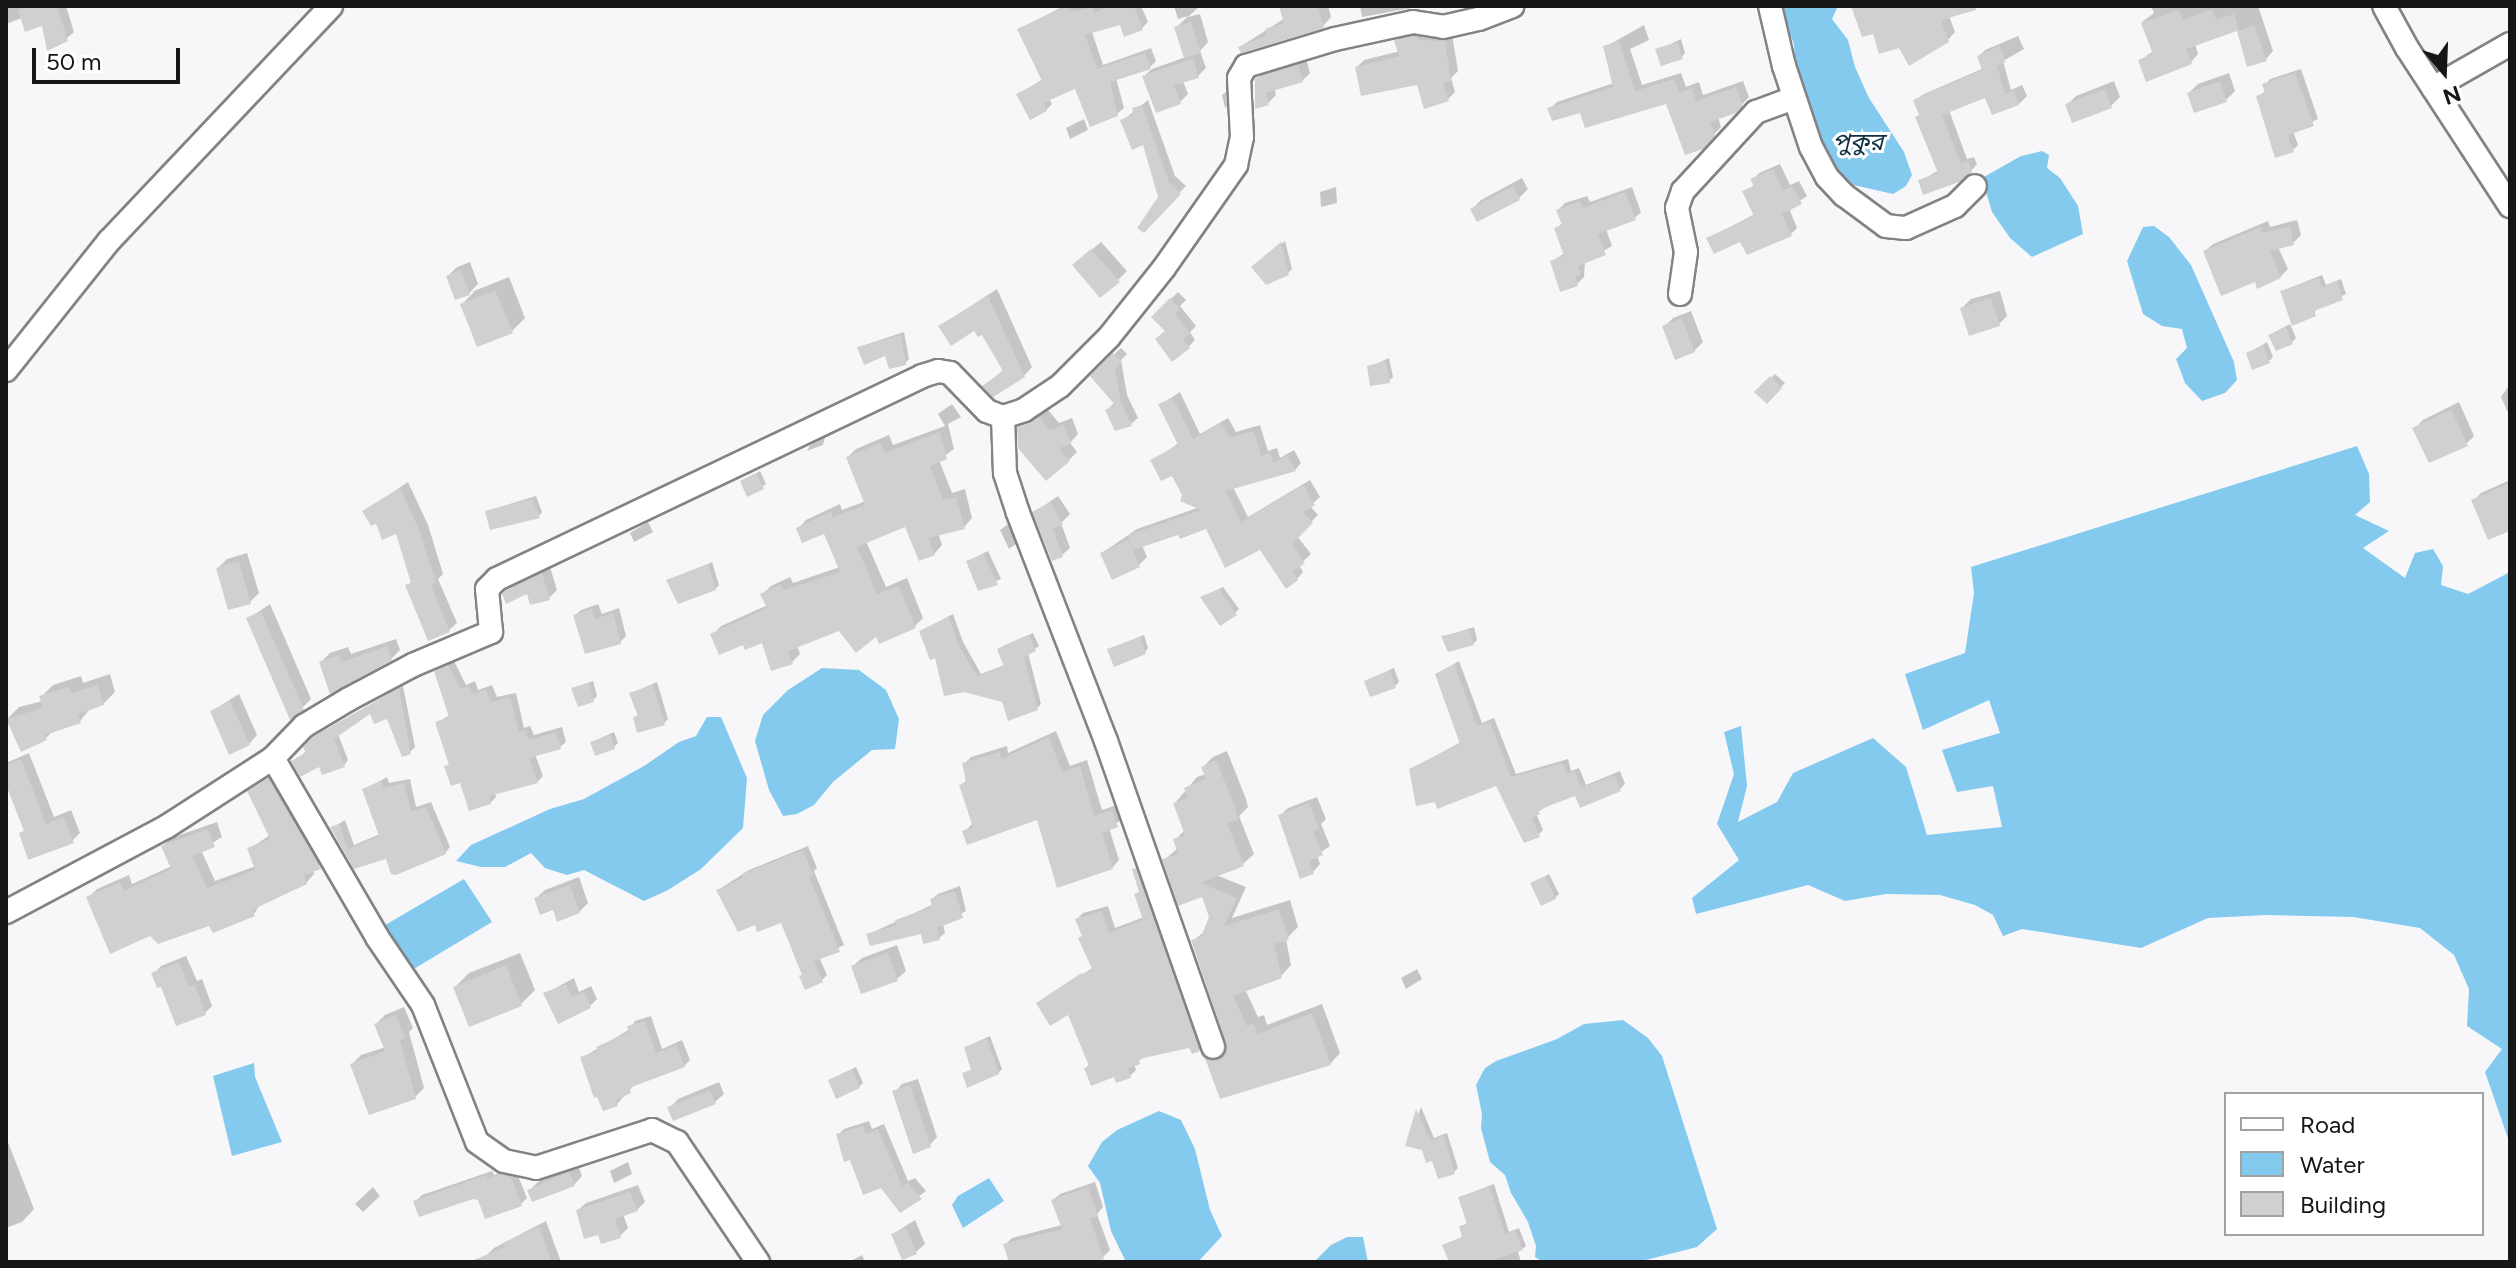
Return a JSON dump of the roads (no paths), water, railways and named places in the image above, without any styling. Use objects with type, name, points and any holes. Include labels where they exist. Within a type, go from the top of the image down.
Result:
[{"type":"street","points":[[6,370],[109,241],[331,6]]},
{"type":"street","points":[[6,912],[166,827],[273,758],[304,726],[349,699],[413,665],[491,632],[487,589],[497,579],[922,376],[938,371],[950,373],[987,411],[1003,417],[1024,410],[1060,386],[1127,316],[1208,208],[1236,165],[1242,137],[1239,78],[1246,66],[1335,39],[1413,22],[1443,27],[1479,19],[1513,6]]},
{"type":"street","points":[[1770,6],[1794,98],[1811,147],[1827,177],[1863,210],[1886,226],[1906,228],[1955,206],[1975,186]]},
{"type":"street","points":[[2384,6],[2510,206]]},
{"type":"street","points":[[2433,88],[2510,44]]},
{"type":"street","points":[[1680,294],[1686,252],[1677,208],[1683,191],[1756,112],[1794,98]]},
{"type":"street","points":[[1003,417],[1005,473],[1018,513],[1106,741],[1213,1047]]},
{"type":"street","points":[[273,758],[377,937],[423,1005],[477,1142],[504,1161],[536,1168],[652,1130],[677,1142],[758,1262]]},
{"type":"water","name":"পুকুর","points":[[1778,6],[1838,6],[1832,19],[1848,40],[1855,67],[1869,98],[1904,152],[1912,175],[1906,186],[1893,194],[1845,183],[1824,155],[1796,80],[1794,44]]},
{"type":"water","points":[[2042,151],[2049,155],[2047,168],[2060,178],[2078,206],[2083,234],[2032,257],[2010,238],[1992,212],[1982,178],[2021,156]]},
{"type":"water","points":[[2154,226],[2169,237],[2191,265],[2234,362],[2237,380],[2225,393],[2202,401],[2185,383],[2176,359],[2187,348],[2182,329],[2162,326],[2143,314],[2127,261],[2143,227]]},
{"type":"water","points":[[2357,446],[2369,474],[2370,502],[2355,515],[2389,531],[2363,548],[2405,578],[2415,553],[2433,549],[2443,566],[2441,585],[2468,594],[2510,572],[2510,1144],[2485,1072],[2502,1049],[2467,1026],[2469,989],[2454,955],[2420,928],[2353,917],[2266,915],[2208,918],[2141,948],[2022,929],[2003,936],[1993,915],[1975,905],[1940,895],[1886,894],[1845,901],[1808,885],[1696,914],[1692,898],[1739,860],[1717,824],[1734,774],[1724,732],[1741,726],[1747,786],[1738,822],[1777,802],[1793,773],[1873,738],[1906,767],[1927,835],[2002,827],[1993,786],[1957,792],[1942,750],[2000,733],[1989,700],[1923,730],[1905,674],[1965,653],[1974,593],[1971,567]]},
{"type":"water","points":[[822,668],[859,670],[886,690],[899,719],[895,749],[872,750],[833,782],[814,805],[797,814],[783,816],[769,790],[755,741],[763,715],[788,690]]},
{"type":"water","points":[[707,717],[721,717],[747,778],[743,828],[701,869],[668,890],[644,901],[584,870],[567,875],[545,868],[531,853],[505,867],[481,867],[456,861],[471,845],[550,809],[584,799],[644,766],[679,742],[696,736]]},
{"type":"water","points":[[464,879],[492,922],[412,970],[380,928]]},
{"type":"water","points":[[1623,1020],[1648,1038],[1662,1056],[1717,1229],[1697,1247],[1638,1262],[1543,1262],[1535,1257],[1536,1246],[1528,1222],[1511,1193],[1505,1175],[1490,1162],[1481,1128],[1482,1114],[1476,1085],[1485,1068],[1496,1061],[1557,1039],[1584,1024]]},
{"type":"water","points":[[254,1063],[255,1077],[282,1142],[232,1156],[213,1076]]},
{"type":"water","points":[[1159,1111],[1181,1120],[1195,1149],[1210,1210],[1222,1236],[1198,1262],[1126,1262],[1111,1231],[1100,1183],[1088,1166],[1102,1142],[1117,1130]]},
{"type":"water","points":[[989,1178],[1004,1201],[963,1228],[952,1205],[958,1196]]},
{"type":"water","points":[[1347,1237],[1363,1237],[1368,1262],[1314,1262],[1331,1245]]}]
